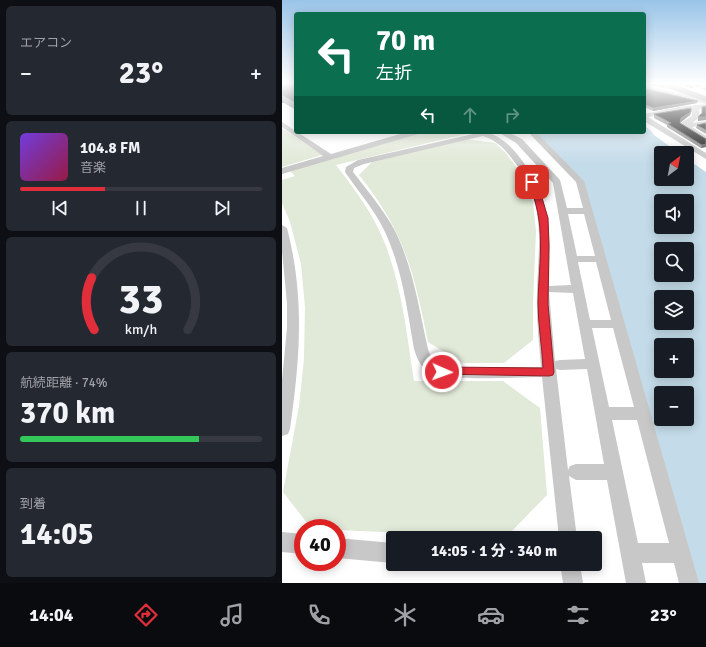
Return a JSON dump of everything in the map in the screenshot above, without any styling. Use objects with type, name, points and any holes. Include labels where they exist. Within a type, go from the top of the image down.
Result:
[{"type":"street","points":[[646,117],[679,110]]},
{"type":"street","points":[[685,126],[685,124],[696,117],[695,110]]},
{"type":"street","points":[[646,118],[706,157]]},
{"type":"street","points":[[282,124],[294,132]]},
{"type":"street","points":[[685,126],[706,124]]},
{"type":"street","points":[[685,126],[706,139]]},
{"type":"street","points":[[297,134],[330,157]]},
{"type":"street","points":[[282,171],[408,134]]},
{"type":"street","points":[[567,531],[554,368],[543,304],[545,232],[543,213],[539,198],[527,173],[497,139],[486,134],[472,135],[361,162],[350,167],[349,172],[380,214],[396,248],[408,285],[423,358],[435,370],[449,372],[554,368],[593,364]]},
{"type":"street","points":[[503,134],[522,144],[556,182],[554,191],[562,211],[636,583]]},
{"type":"street","points":[[522,144],[537,137],[580,181],[689,583]]},
{"type":"street","points":[[548,173],[569,170]]},
{"type":"street","points":[[562,211],[588,211]]},
{"type":"street","points":[[282,228],[288,250],[293,282],[294,329],[282,429]]},
{"type":"street","points":[[572,259],[602,259]]},
{"type":"street","points":[[552,289],[578,289]]},
{"type":"street","points":[[585,324],[619,324]]},
{"type":"street","points":[[603,414],[643,413]]},
{"type":"street","points":[[576,472],[614,472]]},
{"type":"street","points":[[282,542],[294,543]]},
{"type":"street","points":[[346,549],[386,552]]},
{"type":"street","points":[[631,553],[680,553]]},
{"type":"street","points":[[571,571],[573,583]]},
{"type":"green space","points":[[282,128],[322,155],[282,167]]},
{"type":"green space","points":[[415,134],[466,134],[336,165],[369,211],[386,246],[402,303],[414,381],[503,381],[540,408],[547,495],[512,531],[386,532],[346,530],[346,519],[304,519],[283,492],[299,406],[304,359],[305,307],[301,264],[290,222],[282,203],[282,180],[295,176],[289,170]]},
{"type":"green space","points":[[465,139],[495,143],[506,153],[521,174],[533,202],[536,231],[533,340],[504,363],[462,363],[428,342],[418,295],[406,254],[387,215],[359,175],[373,161]]},
{"type":"water","points":[[646,127],[654,135],[669,146],[654,146],[654,186],[694,186],[694,164],[706,172],[706,583],[697,583],[582,180],[537,134],[646,134]]},
{"type":"building","points":[[677,110],[691,110],[691,112],[681,118],[680,123],[706,139],[706,144],[702,145],[668,124],[671,123],[654,114]]},
{"type":"building","points":[[702,110],[706,110],[706,117],[698,117],[702,113]]},
{"type":"building","points":[[706,123],[706,130],[697,125]]},
{"type":"route","points":[[442,372],[549,372],[543,304],[545,245],[544,218],[539,198],[532,182]]}]
